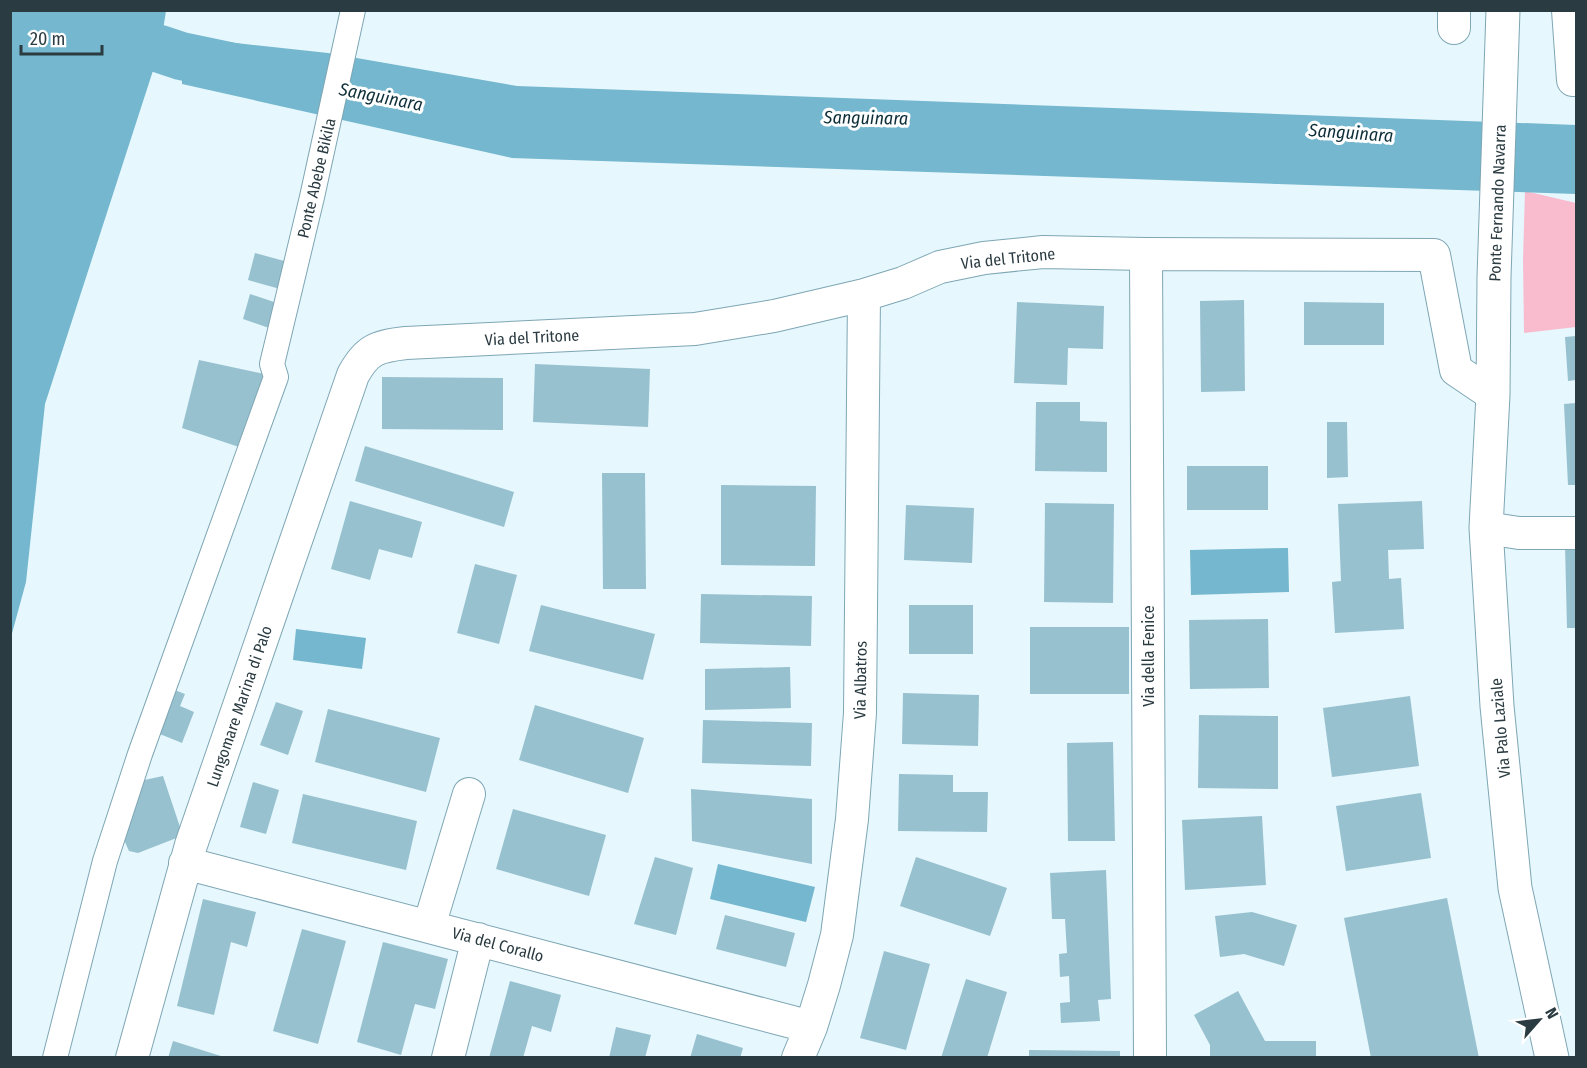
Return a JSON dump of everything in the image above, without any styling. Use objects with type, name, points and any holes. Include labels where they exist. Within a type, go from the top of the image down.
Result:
[{"type":"street","name":"Ponte Abebe Bikila","points":[[55,1058],[105,861],[140,754],[276,377],[272,364],[353,10]]},
{"type":"street","name":"Ponte Fernando Navarra","points":[[1493,395],[1494,277],[1503,10]]},
{"type":"street","points":[[1568,10],[1573,80],[1576,80]]},
{"type":"street","name":"Via del Tritone","points":[[362,359],[383,345],[694,329],[774,316],[864,295],[903,283],[940,267],[984,258],[1043,252],[1434,255],[1456,370],[1493,395]]},
{"type":"street","name":"Via della Fenice","points":[[1146,254],[1150,1058]]},
{"type":"street","name":"Via Albatros","points":[[798,1058],[825,985],[837,935],[853,807],[860,713],[864,295]]},
{"type":"street","name":"Lungomare Marina di Palo","points":[[132,1058],[185,863],[353,375],[362,359]]},
{"type":"street","name":"Via Palo Laziale","points":[[1493,395],[1486,528],[1497,706],[1515,888],[1552,1058]]},
{"type":"street","points":[[1486,528],[1519,533],[1576,533]]},
{"type":"street","points":[[429,926],[469,794]]},
{"type":"street","name":"Via del Corallo","points":[[185,863],[811,1027]]},
{"type":"street","points":[[448,1058],[478,939]]},
{"type":"shaded area","points":[[1525,191],[1576,203],[1576,327],[1524,333]]},
{"type":"water","points":[[11,10],[166,11],[160,49],[45,404],[26,582],[11,637]]},
{"type":"water","points":[[189,38],[328,53],[517,86],[1576,125],[1576,194],[512,158],[182,84],[182,65]]},
{"type":"water","points":[[1288,548],[1289,592],[1191,595],[1190,550]]},
{"type":"water","points":[[296,629],[366,638],[362,669],[293,660]]},
{"type":"water","points":[[718,864],[815,887],[806,922],[710,899]]},
{"type":"building","points":[[255,253],[288,262],[280,289],[248,280]]},
{"type":"building","points":[[250,294],[277,303],[269,328],[243,319]]},
{"type":"building","points":[[1244,300],[1245,391],[1201,392],[1200,301]]},
{"type":"building","points":[[1017,302],[1104,306],[1103,349],[1068,348],[1067,385],[1014,383]]},
{"type":"building","points":[[1304,302],[1384,303],[1384,345],[1304,345]]},
{"type":"building","points":[[1576,336],[1576,380],[1568,381],[1565,337]]},
{"type":"building","points":[[199,360],[264,374],[242,448],[182,428]]},
{"type":"building","points":[[535,364],[650,369],[648,427],[533,422]]},
{"type":"building","points":[[382,377],[503,378],[503,430],[382,429]]},
{"type":"building","points":[[1036,402],[1080,402],[1080,421],[1107,422],[1107,472],[1035,471]]},
{"type":"building","points":[[1576,403],[1576,485],[1568,485],[1564,404]]},
{"type":"building","points":[[1327,422],[1347,422],[1348,477],[1327,478]]},
{"type":"building","points":[[365,446],[514,492],[504,527],[355,481]]},
{"type":"building","points":[[1187,466],[1268,466],[1268,510],[1187,510]]},
{"type":"building","points":[[602,473],[645,473],[646,589],[603,589]]},
{"type":"building","points":[[721,485],[816,486],[815,566],[721,565]]},
{"type":"building","points":[[350,501],[422,522],[412,558],[379,549],[370,580],[331,569]]},
{"type":"building","points":[[1422,501],[1424,549],[1388,550],[1389,579],[1401,578],[1404,629],[1335,633],[1332,582],[1341,581],[1338,504]]},
{"type":"building","points":[[1045,503],[1114,504],[1113,603],[1044,602]]},
{"type":"building","points":[[906,505],[974,508],[972,563],[904,560]]},
{"type":"building","points":[[1565,545],[1576,545],[1576,628],[1567,628]]},
{"type":"building","points":[[475,564],[517,575],[499,644],[457,633]]},
{"type":"building","points":[[701,594],[812,596],[811,646],[700,643]]},
{"type":"building","points":[[541,605],[655,634],[643,680],[529,651]]},
{"type":"building","points":[[909,605],[973,605],[973,654],[909,654]]},
{"type":"building","points":[[1268,619],[1269,688],[1190,689],[1189,620]]},
{"type":"building","points":[[1030,627],[1129,627],[1129,694],[1030,694]]},
{"type":"building","points":[[790,667],[791,708],[705,710],[705,669]]},
{"type":"building","points":[[172,689],[185,694],[180,706],[194,712],[182,743],[155,732]]},
{"type":"building","points":[[903,693],[979,695],[978,746],[902,744]]},
{"type":"building","points":[[1410,696],[1419,766],[1332,777],[1323,708]]},
{"type":"building","points":[[276,702],[303,711],[288,755],[260,745]]},
{"type":"building","points":[[535,705],[644,738],[628,793],[519,760]]},
{"type":"building","points":[[328,709],[440,738],[426,792],[315,762]]},
{"type":"building","points":[[1199,715],[1278,716],[1278,789],[1198,788]]},
{"type":"building","points":[[703,720],[812,723],[811,766],[702,763]]},
{"type":"building","points":[[1113,742],[1115,841],[1068,841],[1067,743]]},
{"type":"building","points":[[899,774],[953,775],[953,792],[988,792],[987,832],[898,831]]},
{"type":"building","points":[[163,776],[181,830],[179,837],[138,853],[129,851],[121,833],[135,782]]},
{"type":"building","points":[[253,782],[279,790],[266,834],[240,827]]},
{"type":"building","points":[[691,789],[812,799],[812,864],[692,841]]},
{"type":"building","points":[[1421,793],[1431,858],[1346,871],[1336,806]]},
{"type":"building","points":[[303,794],[417,821],[406,870],[292,843]]},
{"type":"building","points":[[513,809],[606,835],[589,896],[496,869]]},
{"type":"building","points":[[1262,816],[1266,885],[1185,890],[1182,820]]},
{"type":"building","points":[[655,857],[693,868],[676,935],[634,924]]},
{"type":"building","points":[[916,857],[1007,888],[990,936],[900,906]]},
{"type":"building","points":[[1106,870],[1111,999],[1098,1000],[1100,1021],[1061,1023],[1060,1003],[1070,1002],[1069,976],[1060,977],[1059,954],[1067,953],[1065,919],[1052,919],[1050,873]]},
{"type":"building","points":[[1447,898],[1479,1058],[1371,1058],[1344,918]]},
{"type":"building","points":[[203,899],[256,912],[247,947],[231,942],[214,1015],[177,1006]]},
{"type":"building","points":[[1252,912],[1297,925],[1284,966],[1244,954],[1220,957],[1215,916]]},
{"type":"building","points":[[725,915],[795,933],[786,967],[716,949]]},
{"type":"building","points":[[302,929],[346,941],[318,1044],[273,1031]]},
{"type":"building","points":[[383,942],[448,959],[435,1009],[415,1004],[401,1055],[357,1042]]},
{"type":"building","points":[[884,951],[930,964],[906,1050],[860,1038]]},
{"type":"building","points":[[966,979],[1007,992],[987,1058],[941,1058]]},
{"type":"building","points":[[510,981],[561,995],[551,1032],[532,1026],[523,1058],[489,1058]]},
{"type":"building","points":[[1238,991],[1265,1041],[1316,1041],[1316,1058],[1210,1058],[1210,1045],[1194,1015]]},
{"type":"building","points":[[616,1027],[651,1035],[645,1058],[609,1058]]},
{"type":"building","points":[[697,1034],[743,1048],[740,1058],[690,1058]]},
{"type":"building","points":[[173,1041],[224,1057],[224,1058],[168,1058]]},
{"type":"building","points":[[1029,1050],[1120,1051],[1120,1058],[1029,1058]]},
{"type":"waterway","name":"Sanguinara","points":[[160,49],[181,56],[248,70]]}]
